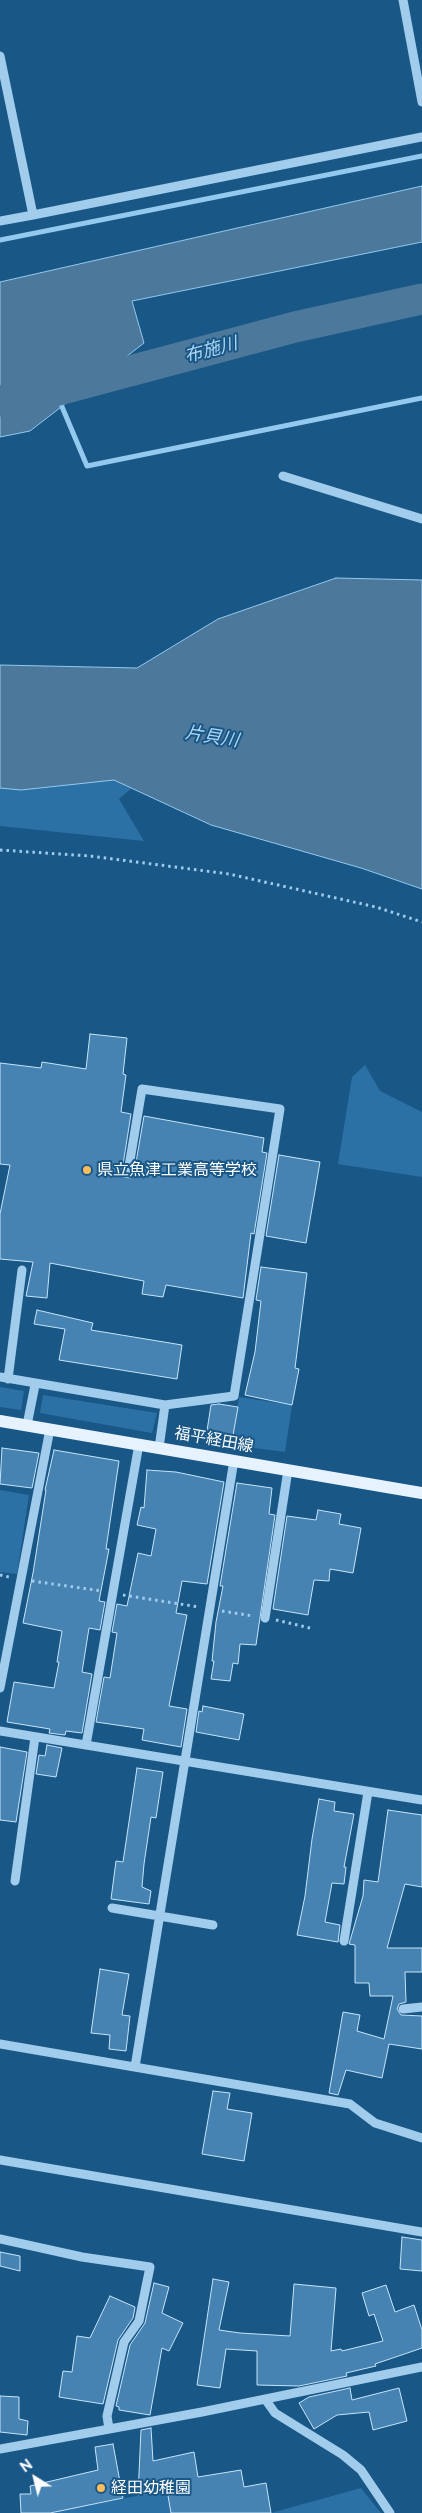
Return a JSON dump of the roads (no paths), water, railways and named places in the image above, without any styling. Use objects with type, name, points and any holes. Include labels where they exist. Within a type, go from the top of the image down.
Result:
[{"type":"main road","name":"福平経田線","points":[[0,1420],[422,1492]]},
{"type":"street","points":[[403,0],[422,102]]},
{"type":"street","points":[[0,56],[33,215]]},
{"type":"street","points":[[0,221],[422,137]]},
{"type":"street","points":[[283,476],[422,519]]},
{"type":"street","points":[[22,1270],[4,1378],[35,1385],[165,1405],[234,1396],[280,1109],[142,1089],[128,1172]]},
{"type":"street","points":[[27,1425],[35,1385]]},
{"type":"street","points":[[159,1448],[165,1405]]},
{"type":"street","points":[[0,1688],[50,1429]]},
{"type":"street","points":[[86,1745],[139,1444]]},
{"type":"street","points":[[135,2067],[234,1460]]},
{"type":"street","points":[[264,1618],[288,1470]]},
{"type":"street","points":[[0,1731],[422,1800]]},
{"type":"street","points":[[15,1881],[35,1737]]},
{"type":"street","points":[[344,1941],[368,1792]]},
{"type":"street","points":[[112,1908],[213,1925]]},
{"type":"street","points":[[403,2009],[422,2007]]},
{"type":"street","points":[[0,2044],[350,2104],[375,2123],[422,2138]]},
{"type":"street","points":[[0,2160],[422,2232]]},
{"type":"street","points":[[0,2238],[82,2257],[150,2267],[139,2321],[124,2342],[107,2416],[109,2429]]},
{"type":"street","points":[[0,2449],[422,2367]]},
{"type":"street","points":[[265,2399],[274,2413],[343,2455],[361,2470],[390,2513]]},
{"type":"water","points":[[422,186],[422,242],[132,301],[144,343],[30,431],[0,437],[0,282]]},
{"type":"water","name":"片貝川","points":[[336,578],[422,580],[422,889],[361,868],[211,825],[114,780],[21,790],[0,788],[0,665],[137,668],[218,619]]},
{"type":"waterway","points":[[0,240],[422,156]]},
{"type":"waterway","name":"布施川","points":[[0,401],[55,391],[295,327],[422,299]]},
{"type":"waterway","points":[[60,402],[87,466],[422,398]]},
{"type":"place","name":"県立魚津工業高等学校","points":[[87,1170]]},
{"type":"place","name":"経田幼稚園","points":[[101,2488]]}]
